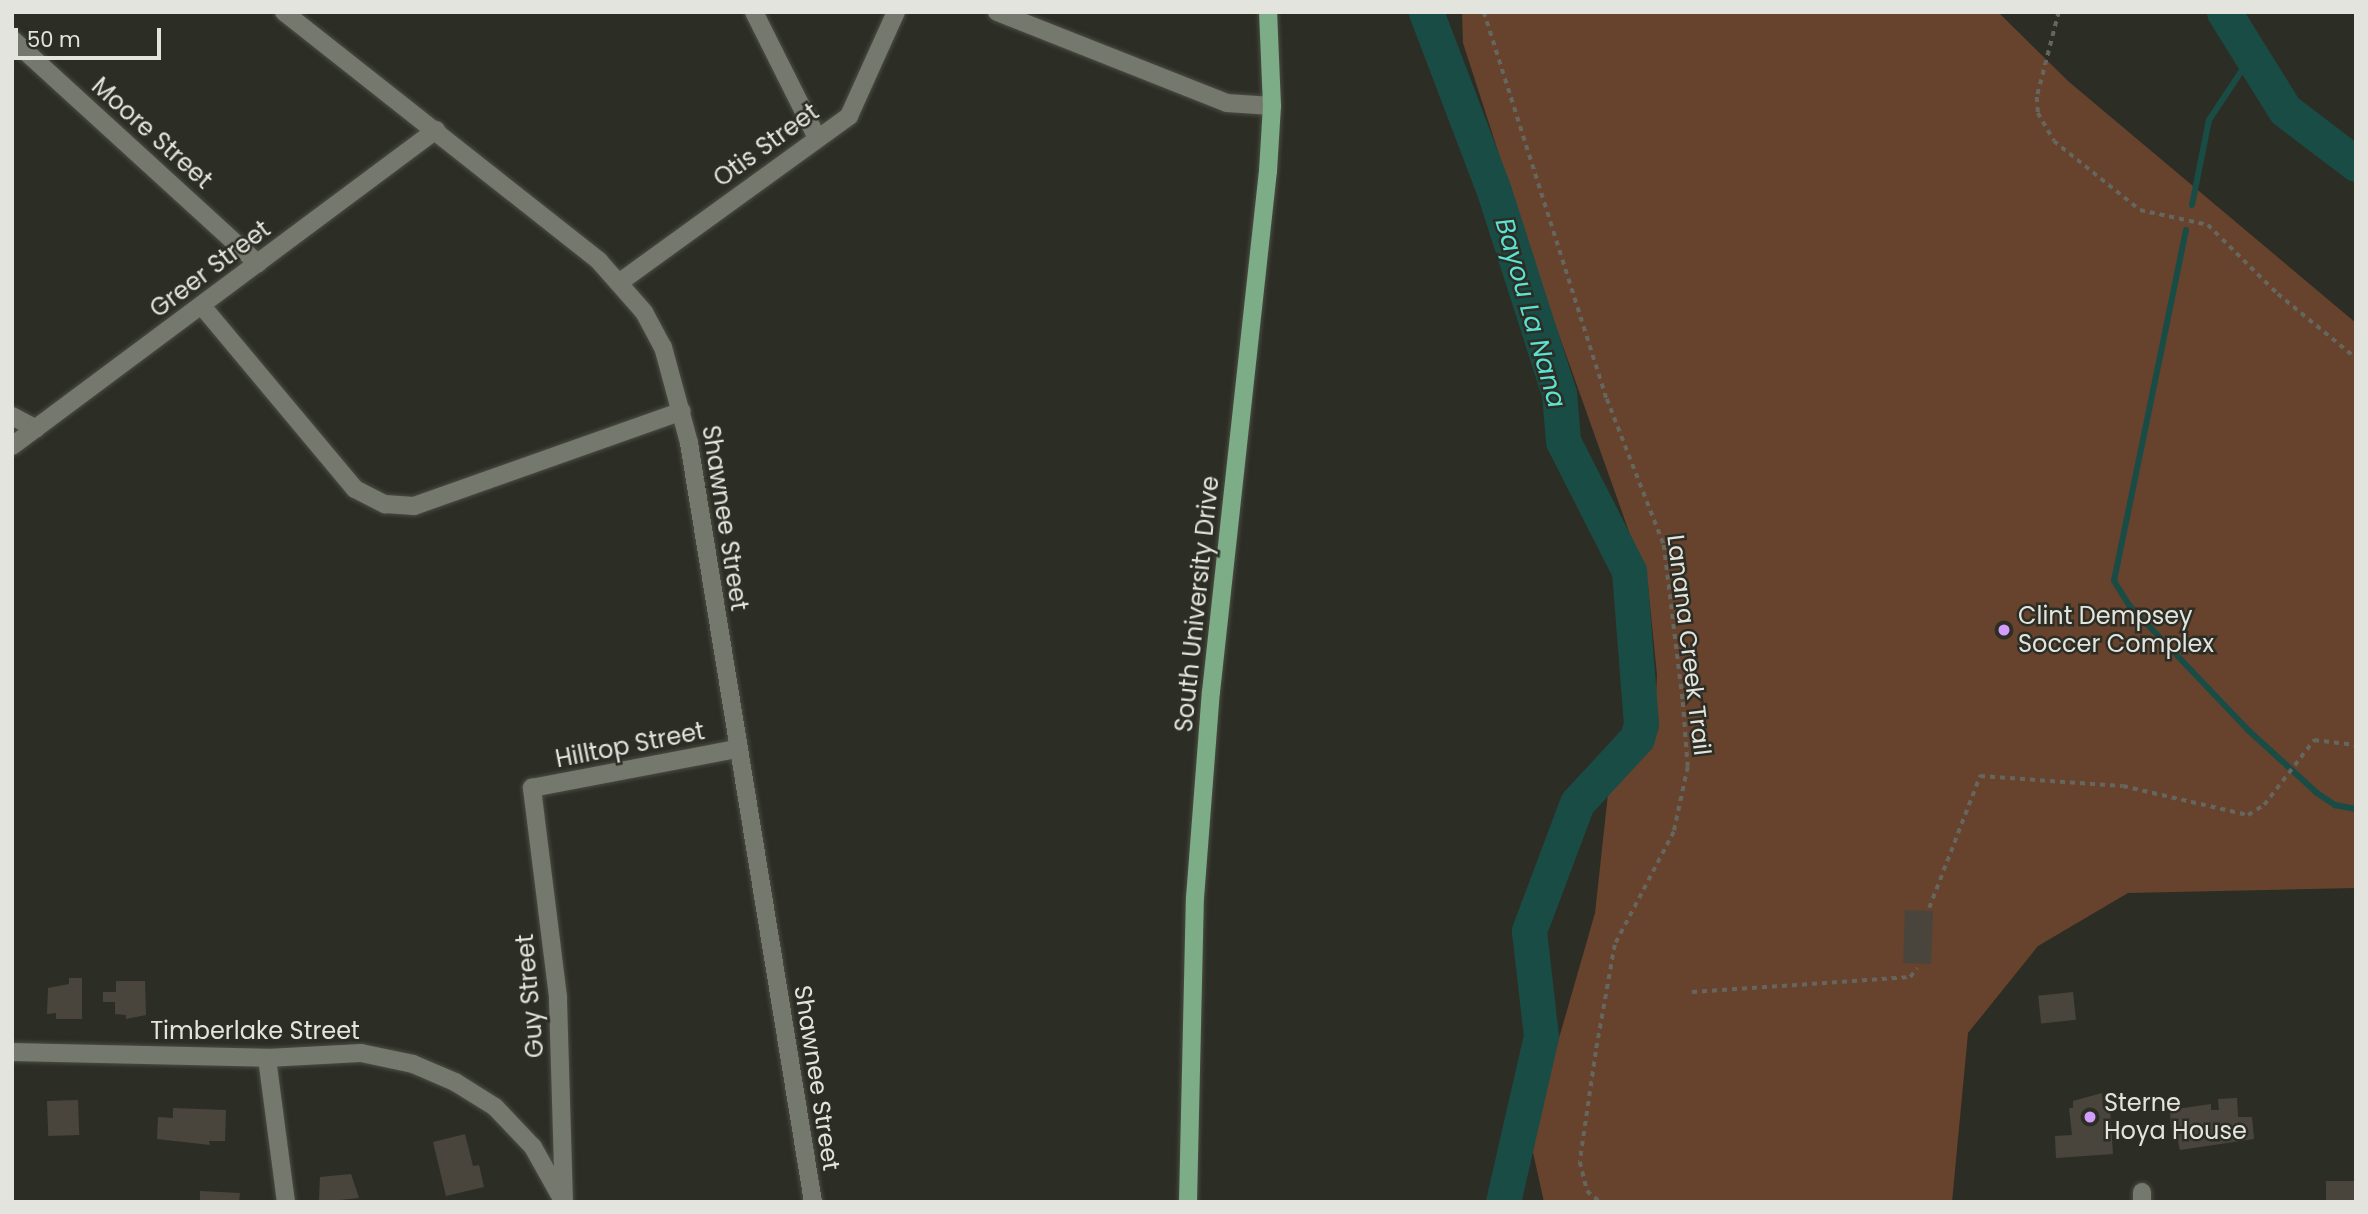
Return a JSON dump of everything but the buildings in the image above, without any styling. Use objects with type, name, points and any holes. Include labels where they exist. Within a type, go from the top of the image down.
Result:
[{"type":"main road","name":"South University Drive","points":[[1188,1202],[1198,857],[1272,106],[1268,12]]},
{"type":"street","name":"Shawnee Street","points":[[284,12],[436,130],[620,282],[663,346],[682,411],[813,1202]]},
{"type":"street","points":[[754,12],[817,138]]},
{"type":"street","name":"Otis Street","points":[[620,282],[849,116],[896,12]]},
{"type":"street","points":[[997,12],[1227,103],[1272,106]]},
{"type":"street","name":"Moore Street","points":[[12,38],[258,264]]},
{"type":"street","name":"Greer Street","points":[[12,446],[436,130]]},
{"type":"street","points":[[202,306],[355,489],[385,504],[414,506],[682,411]]},
{"type":"street","points":[[12,416],[36,429]]},
{"type":"street","name":"Hilltop Street","points":[[532,788],[737,749]]},
{"type":"street","name":"Guy Street","points":[[532,788],[558,997],[564,1202]]},
{"type":"street","name":"Timberlake Street","points":[[12,1052],[267,1058],[361,1053],[412,1064],[455,1082],[495,1107],[533,1147],[564,1202]]},
{"type":"street","points":[[267,1058],[286,1202]]},
{"type":"path","name":"Lanana Creek Trail","points":[[1483,12],[1607,399],[1664,545],[1683,702],[1688,767],[1674,832],[1615,945],[1596,1052],[1580,1162],[1587,1191],[1600,1202]]},
{"type":"path","points":[[2059,12],[2037,97],[2038,113],[2054,141],[2140,210],[2208,225],[2278,294],[2356,358]]},
{"type":"path","points":[[1929,908],[1980,776],[2123,786],[2248,816],[2264,805],[2314,740],[2356,746]]},
{"type":"path","points":[[1692,992],[1910,977],[1917,968]]},
{"type":"shaded area","name":"Clint Dempsey Soccer Complex","points":[[1462,12],[1998,12],[2068,81],[2356,323],[2356,888],[2128,893],[2038,946],[1968,1033],[1952,1202],[1544,1202],[1530,1139],[1595,913],[1608,794],[1654,736],[1657,675],[1648,585],[1543,290],[1463,43]]},
{"type":"waterway","name":"Bayou La Nana","points":[[1426,12],[1494,191],[1559,393],[1563,441],[1629,571],[1641,724],[1637,738],[1577,803],[1529,931],[1541,1036],[1503,1202]]},
{"type":"waterway","points":[[2224,12],[2285,110],[2356,164]]},
{"type":"waterway","points":[[2192,205],[2209,120],[2250,58]]},
{"type":"waterway","points":[[2186,230],[2114,581],[2129,605],[2248,730],[2317,793],[2335,805],[2356,809]]},
{"type":"place","name":"Clint Dempsey Soccer Complex","points":[[2004,630]]},
{"type":"place","name":"Sterne Hoya House","points":[[2090,1117]]}]
